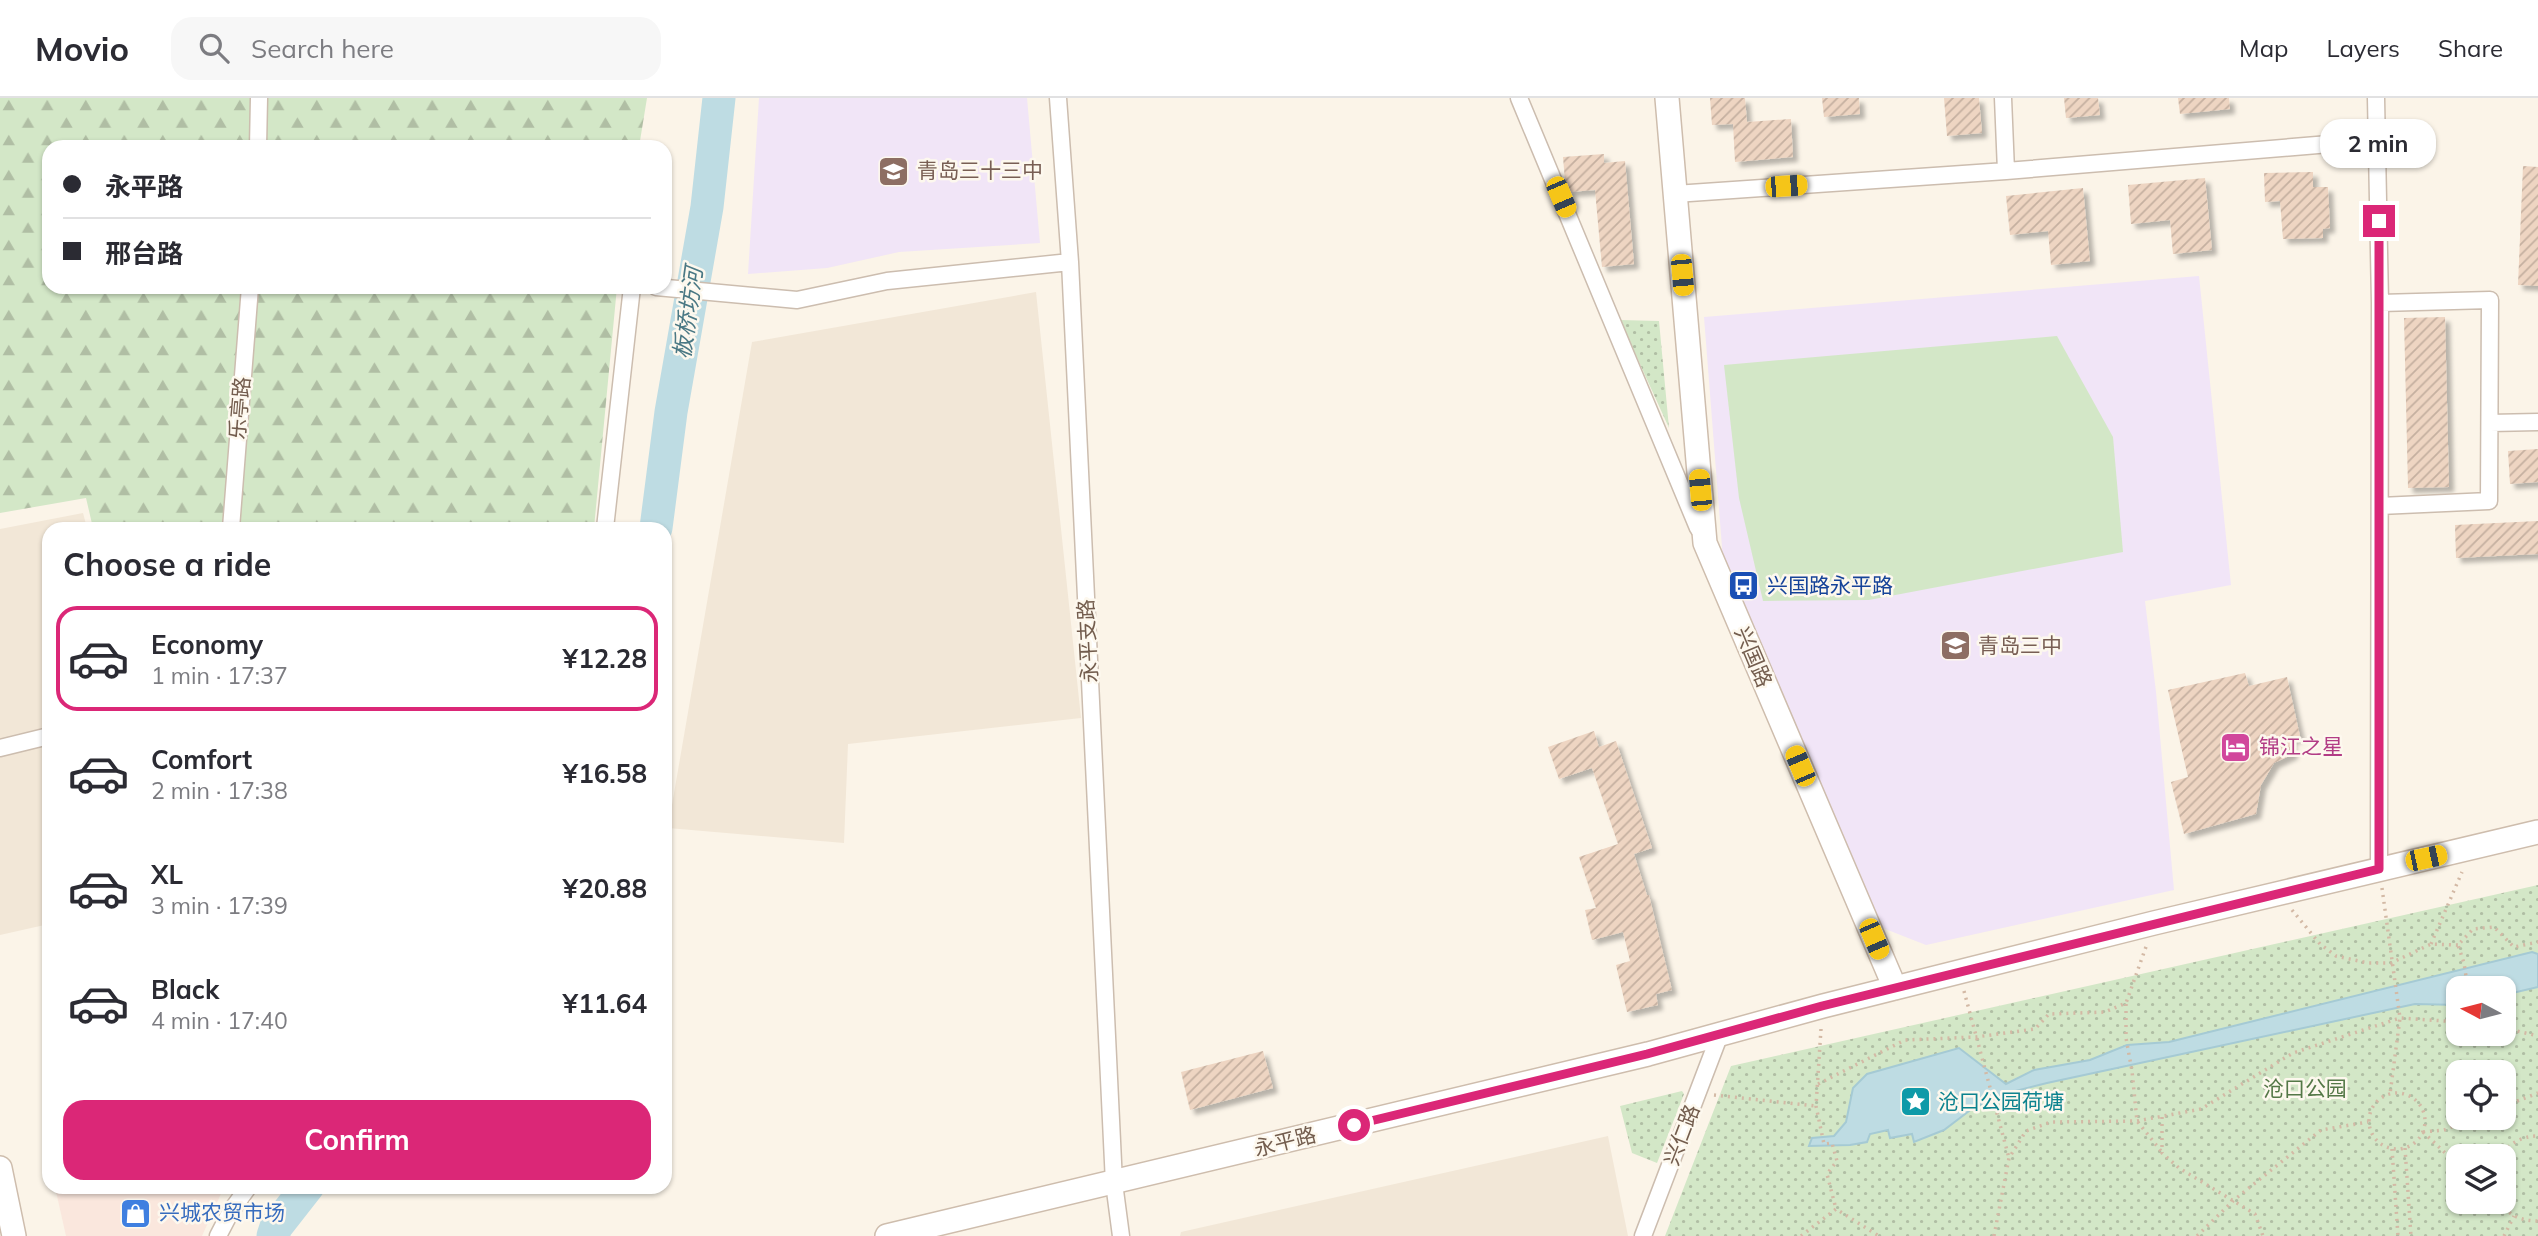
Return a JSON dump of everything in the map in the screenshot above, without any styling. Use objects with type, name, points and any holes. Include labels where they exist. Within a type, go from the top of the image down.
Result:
[{"type":"main road","name":"兴国路","points":[[1667,98],[1705,543],[1895,988]]},
{"type":"main road","name":"永平路","points":[[887,1236],[1634,1057],[1822,1006],[2154,923],[2538,832]]},
{"type":"main road","points":[[1,1181],[14,1236]]},
{"type":"street","points":[[258,140],[259,98]]},
{"type":"street","name":"永平支路","points":[[1058,98],[1070,262],[1114,1183],[1121,1236]]},
{"type":"street","points":[[1519,98],[1705,543]]},
{"type":"street","points":[[2003,98],[2006,171]]},
{"type":"street","points":[[2376,98],[2380,303],[2379,869]]},
{"type":"street","points":[[1675,194],[2006,171],[2377,140]]},
{"type":"street","points":[[672,289],[797,300],[887,281],[1070,262]]},
{"type":"street","name":"乐亭路","points":[[231,522],[249,294]]},
{"type":"street","points":[[606,522],[631,294]]},
{"type":"street","points":[[2380,303],[2490,300],[2489,501],[2380,506]]},
{"type":"street","points":[[2490,423],[2538,422]]},
{"type":"street","points":[[0,748],[42,738]]},
{"type":"street","name":"兴仁路","points":[[1643,1236],[1720,1034]]},
{"type":"street","points":[[218,1236],[230,1211],[243,1194]]},
{"type":"path","points":[[2431,944],[2472,848]]},
{"type":"path","points":[[2379,869],[2399,1015],[2390,1094]]},
{"type":"path","points":[[2280,894],[2320,944],[2336,956],[2368,963],[2391,962],[2431,944],[2458,945],[2473,929],[2494,927],[2514,947],[2538,942]]},
{"type":"path","points":[[2154,923],[2126,1003],[2126,1038],[2137,1121],[2162,1153],[2179,1168],[2255,1214],[2263,1236]]},
{"type":"path","points":[[2458,945],[2466,976]]},
{"type":"path","points":[[1959,973],[2010,1158]]},
{"type":"path","points":[[1818,1084],[1905,1040],[1976,1037],[2035,1029],[2049,1014],[2105,1012],[2126,1003]]},
{"type":"path","points":[[1822,1006],[1816,1106],[1824,1144],[1832,1143],[1836,1161],[1827,1174],[1836,1209],[1879,1236]]},
{"type":"path","points":[[1994,1236],[2010,1158],[2026,1131],[2051,1122],[2137,1121],[2201,1109],[2293,1053],[2399,1015],[2446,1020]]},
{"type":"path","points":[[2516,1031],[2538,1037]]},
{"type":"path","points":[[1698,1093],[1816,1106]]},
{"type":"path","points":[[2516,1101],[2538,1093]]},
{"type":"path","points":[[2390,1094],[2407,1095],[2421,1106],[2425,1123],[2423,1132],[2418,1140],[2405,1148],[2392,1149],[2375,1140],[2368,1122],[2374,1104],[2390,1094]]},
{"type":"path","points":[[2162,1117],[2162,1153]]},
{"type":"path","points":[[2197,1236],[2234,1200],[2321,1130],[2368,1122]]},
{"type":"path","points":[[2423,1132],[2446,1129]]},
{"type":"path","points":[[2423,1132],[2446,1154]]},
{"type":"path","points":[[2510,1144],[2520,1138],[2538,1136]]},
{"type":"path","points":[[2405,1148],[2411,1236]]},
{"type":"path","points":[[2392,1149],[2398,1236]]},
{"type":"path","points":[[1801,1236],[1836,1209]]},
{"type":"path","points":[[2504,1236],[2514,1216],[2538,1221]]},
{"type":"shaded area","name":"青岛三十三中","points":[[759,98],[1027,98],[1040,243],[899,252],[827,268],[748,274]]},
{"type":"shaded area","name":"青岛三中","points":[[2199,276],[2231,585],[2145,601],[2174,890],[1926,945],[1875,925],[1723,560],[1704,317]]},
{"type":"shaded area","points":[[1036,292],[1081,718],[848,744],[844,843],[672,828],[672,805],[752,342]]},
{"type":"shaded area","points":[[83,513],[85,522],[42,522],[42,926],[0,935],[0,529]]},
{"type":"shaded area","points":[[1608,1136],[1628,1236],[1180,1236],[1181,1232]]},
{"type":"shaded area","name":"兴城农贸市场","points":[[57,1194],[221,1194],[202,1236],[66,1236]]},
{"type":"green space","points":[[0,98],[647,98],[640,140],[42,140],[42,294],[616,294],[595,522],[92,522],[86,498],[0,513]]},
{"type":"green space","points":[[1620,320],[1659,321],[1669,428]]},
{"type":"green space","points":[[2057,336],[2113,437],[2123,552],[1869,600],[1763,601],[1739,498],[1724,365]]},
{"type":"green space","name":"沧口公园","points":[[2538,885],[2538,1236],[1665,1236],[1731,1066]]},
{"type":"green space","points":[[1682,1091],[1684,1094],[1657,1163],[1632,1153],[1620,1106]]},
{"type":"water","points":[[2532,952],[2538,954],[2538,987],[2516,992],[2516,976],[2446,976],[2446,1005],[2415,1004],[2004,1094],[1973,1108],[1944,1130],[1914,1142],[1912,1134],[1890,1138],[1888,1130],[1870,1134],[1867,1142],[1809,1146],[1812,1138],[1834,1136],[1846,1122],[1853,1088],[1867,1074],[1959,1048],[2006,1084],[2034,1070],[2090,1060],[2127,1045],[2169,1042]]},
{"type":"building","points":[[1710,98],[1745,98],[1747,122],[1791,119],[1793,157],[1735,162],[1733,124],[1712,125]]},
{"type":"building","points":[[1822,98],[1859,98],[1860,114],[1824,117]]},
{"type":"building","points":[[1944,98],[1979,98],[1982,133],[1947,136]]},
{"type":"building","points":[[2064,98],[2098,98],[2100,115],[2066,118]]},
{"type":"building","points":[[2178,98],[2229,98],[2230,109],[2180,114]]},
{"type":"building","points":[[1604,154],[1604,163],[1625,161],[1634,264],[1602,267],[1595,190],[1569,192],[1565,181],[1563,157]]},
{"type":"building","points":[[2523,166],[2538,167],[2538,286],[2518,285]]},
{"type":"building","points":[[2313,172],[2313,187],[2328,187],[2330,228],[2323,229],[2323,238],[2283,239],[2280,201],[2265,202],[2264,173]]},
{"type":"building","points":[[2205,178],[2212,250],[2173,254],[2170,220],[2131,224],[2128,185]]},
{"type":"building","points":[[2083,188],[2090,261],[2051,265],[2048,231],[2010,235],[2006,196]]},
{"type":"building","points":[[2445,317],[2449,487],[2408,488],[2404,318]]},
{"type":"building","points":[[2538,449],[2538,482],[2510,484],[2508,451]]},
{"type":"building","points":[[2538,521],[2538,554],[2456,558],[2455,525]]},
{"type":"building","name":"锦江之星","points":[[2245,673],[2249,686],[2287,677],[2300,736],[2291,740],[2293,754],[2274,763],[2261,785],[2256,814],[2184,834],[2171,782],[2188,777],[2168,690]]},
{"type":"building","points":[[1594,731],[1599,747],[1616,741],[1652,848],[1634,854],[1649,895],[1672,990],[1656,994],[1658,1005],[1627,1012],[1616,965],[1630,961],[1623,932],[1592,940],[1585,910],[1596,908],[1579,857],[1618,844],[1592,768],[1559,779],[1548,747]]},
{"type":"building","points":[[1263,1051],[1273,1088],[1190,1110],[1181,1072]]},
{"type":"waterway","name":"板桥坊河","points":[[657,522],[671,412],[707,207],[719,98]]},
{"type":"waterway","name":"板桥坊河","points":[[273,1236],[276,1227],[302,1194]]},
{"type":"place","name":"青岛三十三中","points":[[894,171]]},
{"type":"place","name":"兴国路永平路","points":[[1744,586]]},
{"type":"place","name":"青岛三中","points":[[1955,646]]},
{"type":"place","name":"锦江之星","points":[[2236,747]]},
{"type":"place","name":"沧口公园荷塘","points":[[1915,1102]]},
{"type":"place","name":"兴城农贸市场","points":[[136,1213]]},
{"type":"route","points":[[1354,1125],[1647,1054],[1822,1006],[2154,923],[2379,869],[2379,221]]}]
